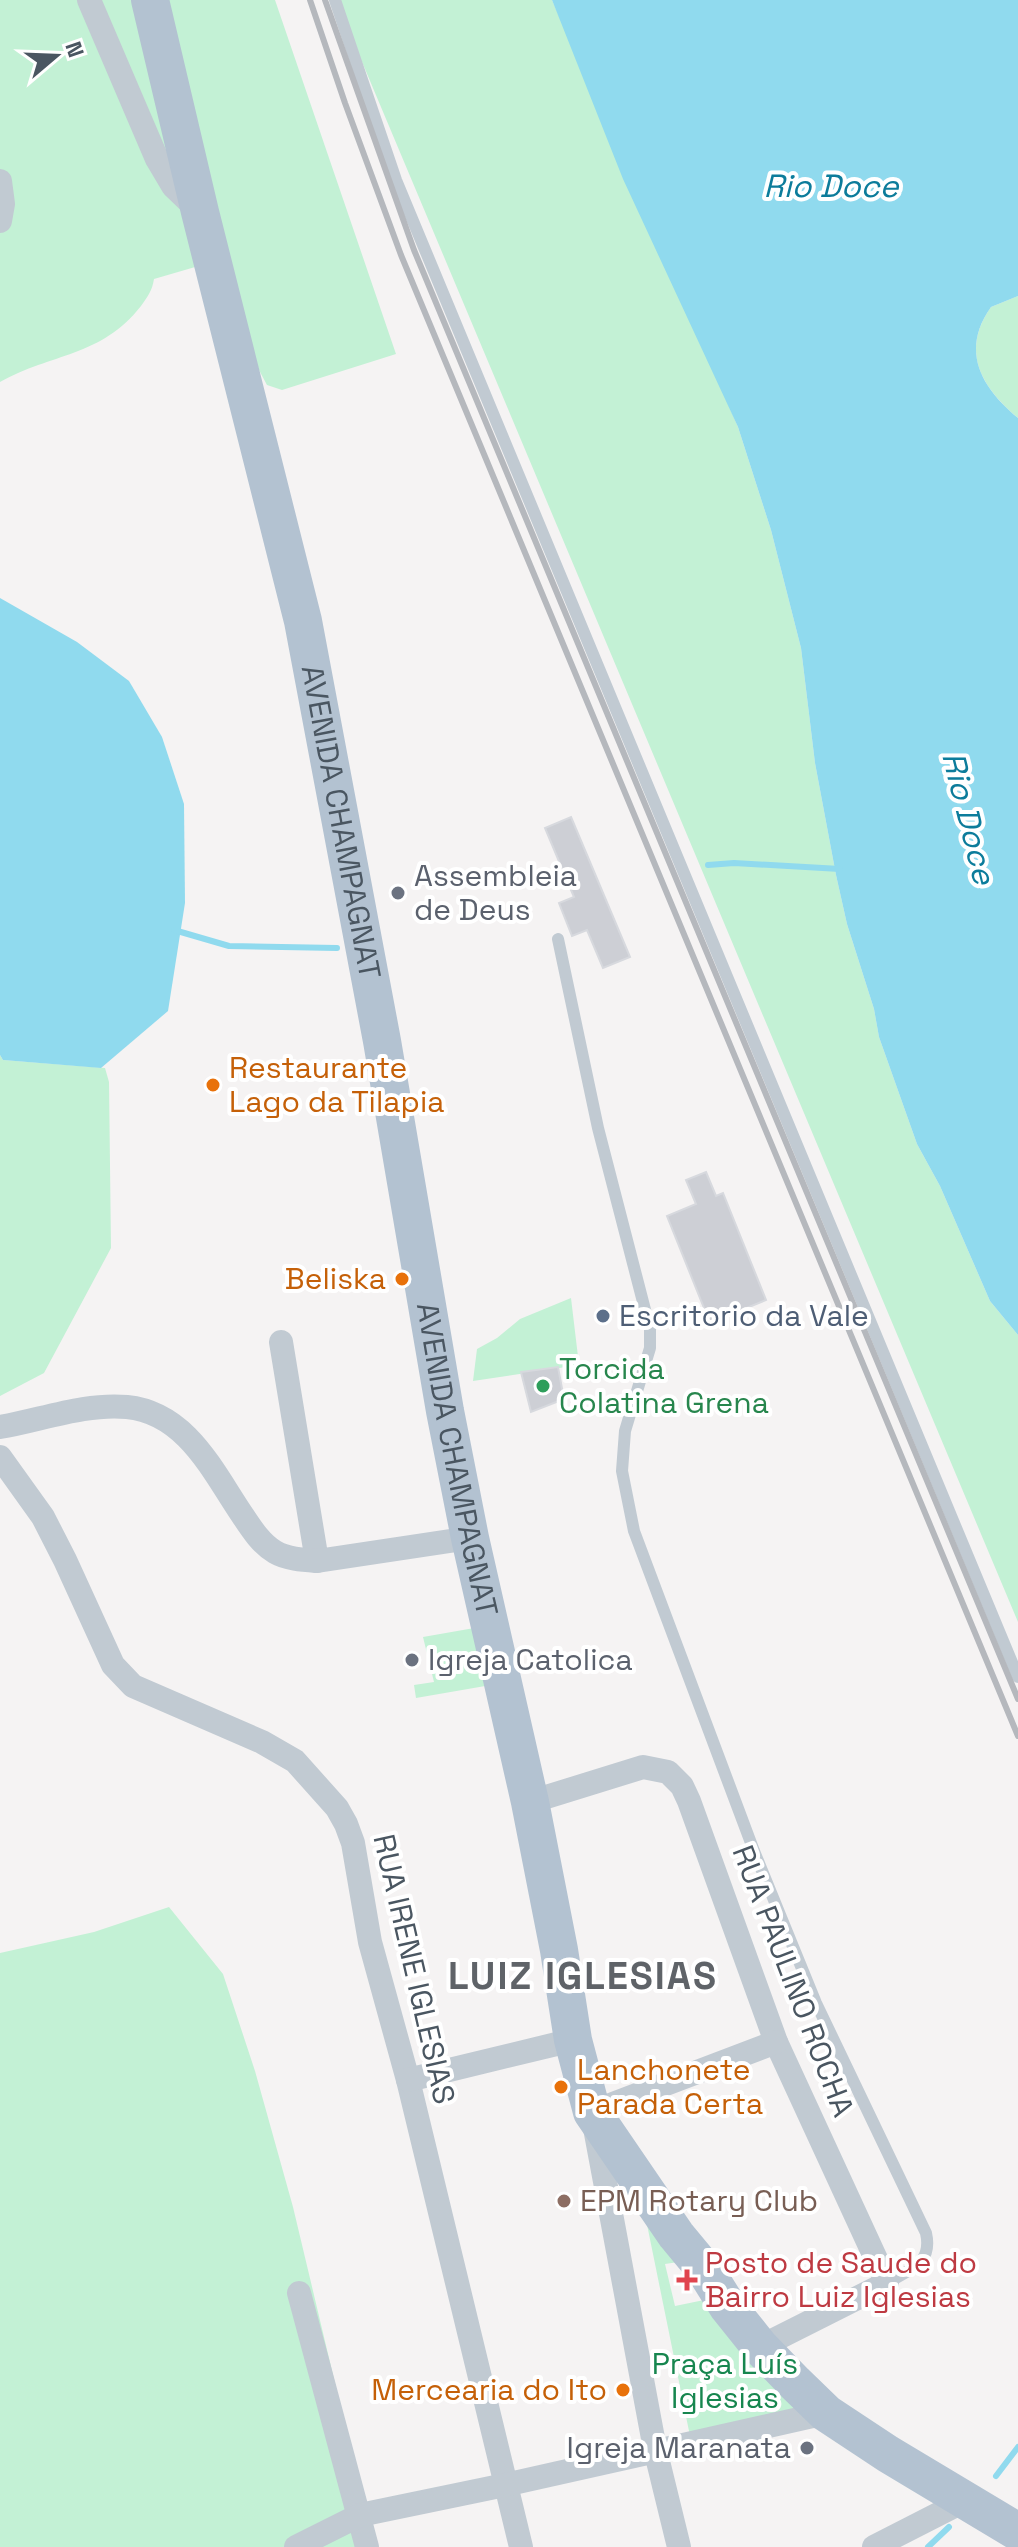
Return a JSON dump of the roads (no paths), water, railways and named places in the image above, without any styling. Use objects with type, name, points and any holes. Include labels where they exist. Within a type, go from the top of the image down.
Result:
[{"type":"main road","name":"AVENIDA CHAMPAGNAT","points":[[150,0],[303,621],[382,1041],[445,1411],[470,1538],[530,1802],[573,2040],[592,2112],[728,2307],[760,2347],[826,2413],[1018,2532]]},
{"type":"street","points":[[89,0],[157,159],[173,186],[200,212]]},
{"type":"street","points":[[0,181],[3,204],[0,221]]},
{"type":"street","points":[[281,1342],[317,1561]]},
{"type":"street","points":[[0,1427],[112,1406],[141,1409],[174,1427],[196,1445],[255,1533],[275,1552],[317,1561],[470,1538]]},
{"type":"street","name":"RUA IRENE IGLESIAS","points":[[0,1457],[43,1517],[113,1665],[123,1678],[133,1686],[262,1742],[295,1761],[337,1808],[353,1843],[370,1942],[408,2080],[521,2547]]},
{"type":"street","name":"RUA PAULINO ROCHA","points":[[530,1802],[643,1767],[668,1772],[682,1786],[776,2042],[887,2283]]},
{"type":"street","points":[[408,2080],[573,2040]]},
{"type":"street","points":[[679,2547],[655,2449],[592,2112],[776,2042]]},
{"type":"street","points":[[760,2347],[887,2283]]},
{"type":"street","points":[[299,2293],[367,2547]]},
{"type":"street","points":[[296,2547],[360,2515],[826,2413]]},
{"type":"street","points":[[874,2547],[964,2501]]},
{"type":"lane","points":[[335,0],[396,180],[1018,1677]]},
{"type":"lane","points":[[558,939],[594,1114],[650,1329],[650,1348],[625,1431],[622,1471],[634,1531],[754,1851],[811,1989],[926,2233],[929,2247],[926,2255],[919,2263],[887,2283]]},
{"type":"water","name":"Rio Doce","points":[[552,0],[1018,0],[1018,296],[991,307],[982,323],[976,353],[985,381],[1018,418],[1018,1335],[990,1301],[940,1186],[917,1144],[879,1037],[836,875],[815,763],[801,648],[771,530],[738,427],[623,179]]},
{"type":"water","points":[[0,598],[77,642],[129,681],[162,737],[184,804],[185,903],[168,1011],[101,1068],[3,1060],[0,1055]]},
{"type":"waterway","points":[[708,865],[734,863],[840,869]]},
{"type":"waterway","points":[[174,930],[229,946],[337,948]]},
{"type":"waterway","points":[[996,2476],[1018,2447]]},
{"type":"waterway","points":[[928,2547],[949,2527]]},
{"type":"railway","points":[[310,0],[401,255],[1018,1736]]},
{"type":"railway","points":[[325,0],[414,250],[1018,1699]]},
{"type":"place","name":"Assembleia de Deus","points":[[398,893]]},
{"type":"place","name":"Restaurante Lago da Tilapia","points":[[213,1085]]},
{"type":"place","name":"Beliska","points":[[402,1279]]},
{"type":"place","name":"Escritorio da Vale","points":[[603,1316]]},
{"type":"place","name":"Torcida Colatina Grena","points":[[543,1386]]},
{"type":"place","name":"Igreja Catolica","points":[[412,1660]]},
{"type":"place","name":"Lanchonete Parada Certa","points":[[561,2087]]},
{"type":"place","name":"EPM Rotary Club","points":[[564,2201]]},
{"type":"place","name":"Posto de Saude do Bairro Luiz Iglesias","points":[[687,2280]]},
{"type":"place","name":"Mercearia do Ito","points":[[623,2390]]},
{"type":"place","name":"Igreja Maranata","points":[[807,2448]]},
{"type":"district","name":"LUIZ IGLESIAS","points":[[583,1976]]},
{"type":"park label","name":"Praça Luís Iglesias","points":[[725,2381]]}]
